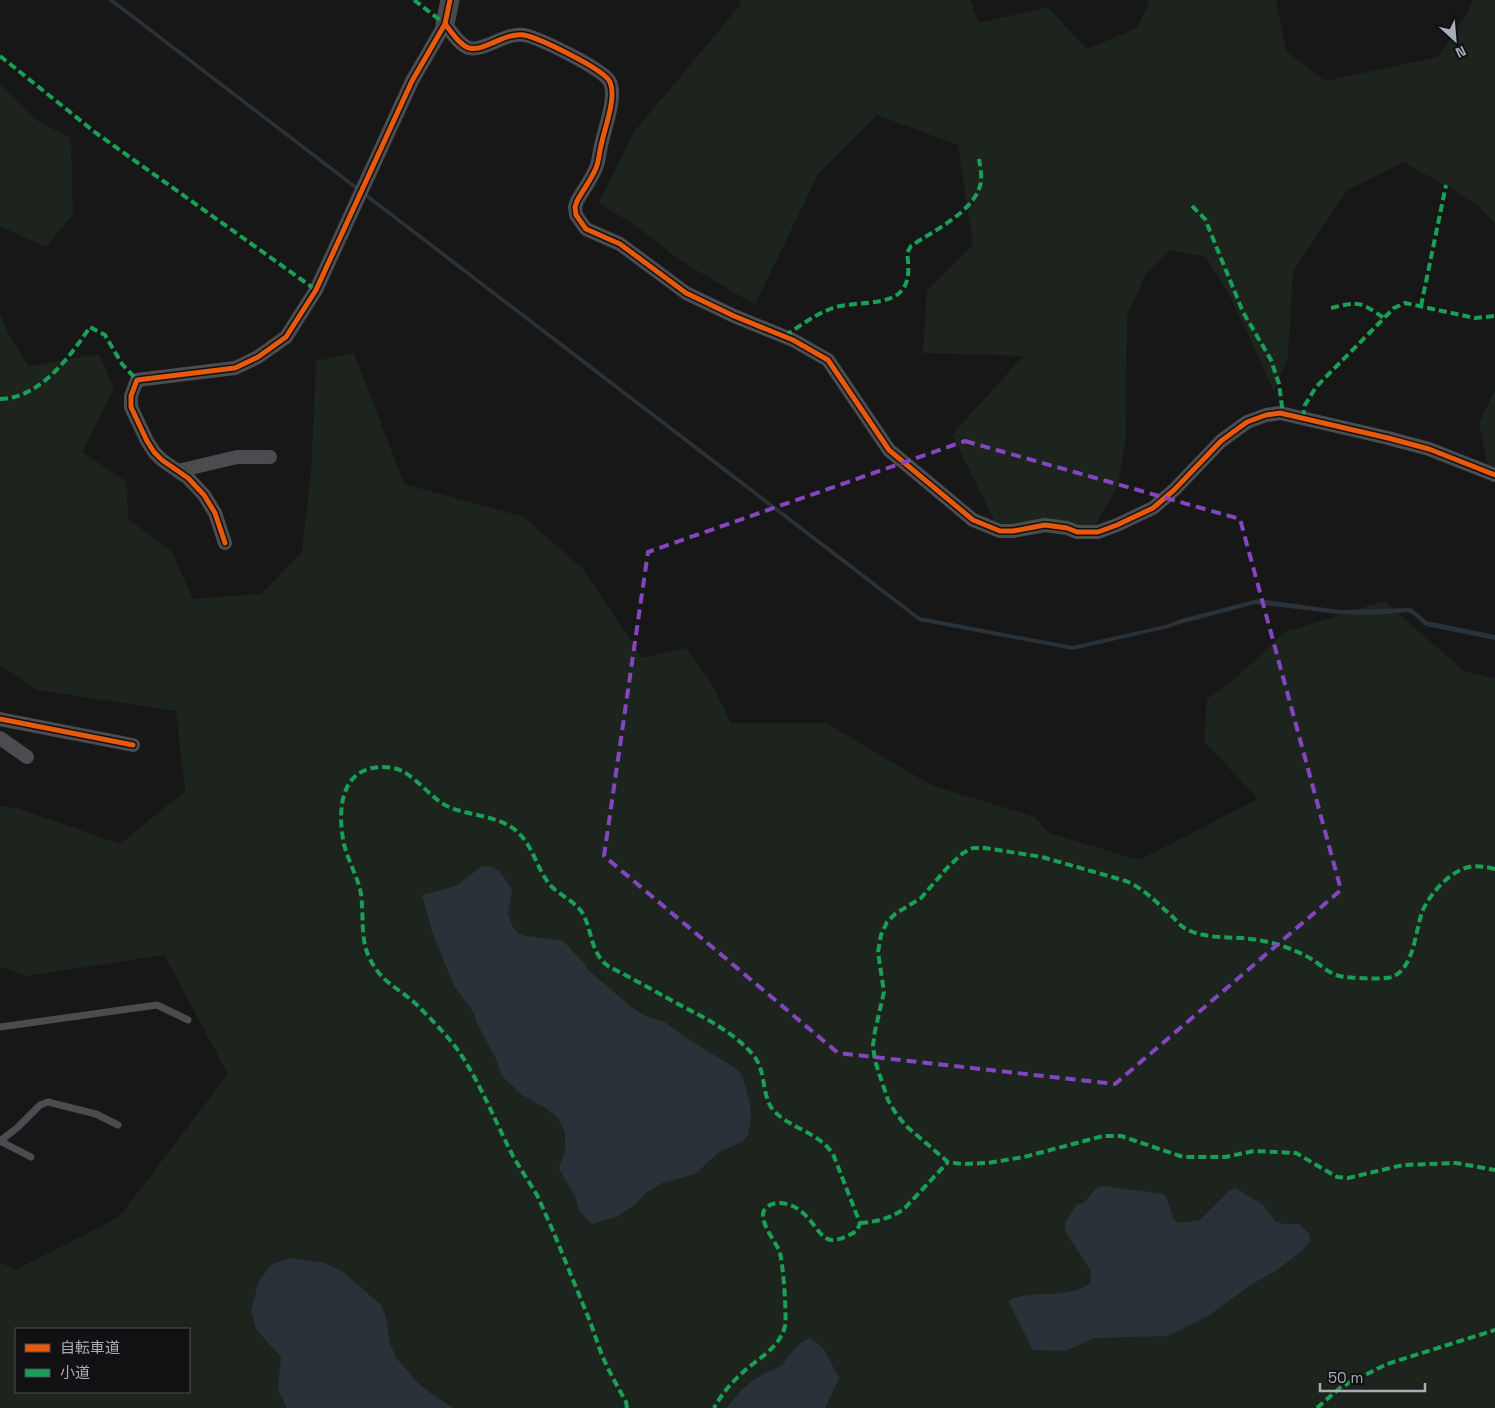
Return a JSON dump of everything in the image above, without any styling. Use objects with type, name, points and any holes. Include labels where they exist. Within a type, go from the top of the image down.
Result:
[{"type":"street","points":[[226,543],[215,513],[204,495],[188,478],[162,460],[147,441],[131,407],[131,396],[137,380],[235,368],[258,357],[286,337],[316,290],[412,81],[445,24],[450,0]]},
{"type":"street","points":[[445,24],[462,44],[468,48],[484,46],[510,36],[523,35],[549,45],[599,71],[609,81],[612,91],[611,102],[597,166],[575,207],[576,215],[580,222],[586,229],[601,234],[632,251],[686,293],[734,316],[793,340],[828,360],[889,450],[973,520],[1000,531],[1045,525],[1067,528],[1077,532],[1098,532],[1153,508],[1174,490],[1221,442],[1247,422],[1266,415],[1280,413],[1429,449],[1495,475]]},
{"type":"street","points":[[178,471],[237,457],[270,458]]},
{"type":"street","points":[[0,719],[133,745]]},
{"type":"street","points":[[0,738],[27,757]]},
{"type":"lane","points":[[0,1027],[157,1005],[188,1020]]},
{"type":"lane","points":[[31,1158],[0,1141],[17,1128],[40,1105],[48,1102],[96,1114],[118,1125]]},
{"type":"highlighted area","points":[[965,441],[1240,519],[1341,890],[1115,1084],[838,1053],[604,856],[648,552]]},
{"type":"shaded area","points":[[108,0],[114,0],[920,617],[1072,646],[1166,625],[1181,619],[1258,599],[1340,610],[1411,608],[1427,621],[1495,635],[1495,640],[1426,626],[1408,612],[1375,615],[1338,614],[1256,604],[1168,628],[1073,650],[919,621]]},
{"type":"shaded area","points":[[740,0],[970,0],[979,23],[1047,7],[1087,49],[1137,28],[1149,3],[1147,0],[1276,0],[1286,51],[1325,81],[1438,57],[1467,13],[1473,0],[1495,0],[1495,224],[1481,208],[1457,192],[1403,162],[1347,190],[1293,271],[1288,356],[1274,392],[1232,300],[1206,257],[1170,250],[1146,274],[1127,316],[1126,437],[1118,485],[1092,531],[1049,532],[995,522],[952,435],[1023,356],[923,353],[927,291],[973,245],[958,145],[877,115],[817,176],[755,305],[678,259],[639,228],[599,203],[634,132],[741,4]]},
{"type":"shaded area","points":[[0,83],[36,120],[71,138],[73,214],[46,247],[0,226]]},
{"type":"shaded area","points":[[0,313],[8,333],[29,366],[99,354],[114,388],[82,452],[127,482],[128,519],[172,552],[193,599],[261,594],[302,552],[311,472],[316,361],[354,353],[404,484],[524,517],[583,569],[642,658],[686,648],[710,681],[731,723],[826,723],[931,785],[1035,817],[1049,833],[1139,860],[1258,799],[1204,741],[1207,699],[1237,677],[1285,632],[1384,601],[1464,671],[1495,679],[1495,1408],[0,1408],[0,1262],[15,1270],[119,1217],[228,1074],[164,955],[27,976],[0,967],[0,806],[17,808],[120,844],[185,791],[176,711],[37,690],[0,665]]},
{"type":"shaded area","points":[[1495,390],[1495,469],[1488,467],[1479,423]]},
{"type":"shaded area","points":[[490,866],[499,871],[512,889],[508,913],[512,926],[519,934],[563,941],[585,964],[587,969],[631,1007],[647,1017],[665,1022],[683,1036],[735,1068],[741,1074],[750,1105],[751,1119],[748,1135],[743,1141],[718,1153],[695,1174],[662,1183],[644,1194],[637,1203],[616,1217],[592,1224],[579,1211],[575,1196],[559,1169],[565,1151],[565,1133],[559,1119],[546,1108],[522,1095],[502,1076],[474,1013],[454,986],[433,934],[422,895],[456,886],[481,867]]},
{"type":"shaded area","points":[[1103,1186],[1163,1194],[1166,1197],[1173,1218],[1177,1222],[1182,1223],[1200,1220],[1229,1191],[1235,1188],[1262,1204],[1275,1221],[1282,1224],[1300,1224],[1310,1235],[1310,1241],[1303,1250],[1277,1270],[1252,1284],[1208,1316],[1168,1336],[1093,1338],[1066,1351],[1033,1350],[1008,1301],[1028,1295],[1071,1292],[1090,1283],[1091,1271],[1066,1232],[1065,1223],[1076,1205],[1085,1202],[1095,1189]]},
{"type":"shaded area","points":[[291,1258],[325,1263],[343,1272],[381,1305],[386,1317],[390,1344],[397,1359],[418,1383],[453,1408],[287,1408],[278,1389],[281,1357],[256,1329],[251,1310],[259,1281],[272,1264]]},
{"type":"shaded area","points":[[810,1338],[823,1348],[839,1378],[825,1408],[727,1408],[751,1382],[765,1373],[782,1366],[797,1346]]},
{"type":"marked path","points":[[414,0],[445,24]]},
{"type":"marked path","points":[[0,56],[96,133],[316,290]]},
{"type":"marked path","points":[[785,336],[809,320],[829,310],[841,306],[880,301],[898,294],[904,288],[907,280],[907,253],[911,246],[952,219],[971,202],[981,182],[979,159]]},
{"type":"marked path","points":[[1421,306],[1446,185]]},
{"type":"marked path","points":[[1192,206],[1205,219],[1243,312],[1271,360],[1279,384],[1283,414]]},
{"type":"marked path","points":[[1303,418],[1305,405],[1316,387],[1394,308],[1405,303],[1475,318],[1495,316]]},
{"type":"marked path","points":[[1331,308],[1348,304],[1359,304],[1384,318]]},
{"type":"marked path","points":[[0,399],[28,392],[41,384],[63,363],[90,327],[105,335],[122,364],[137,380]]},
{"type":"marked path","points":[[627,1408],[626,1402],[604,1359],[538,1197],[513,1156],[472,1073],[455,1046],[443,1032],[417,1005],[384,979],[374,966],[366,950],[363,934],[361,894],[344,844],[341,815],[346,789],[353,779],[363,771],[376,767],[400,770],[408,774],[435,798],[449,807],[491,818],[514,829],[526,841],[551,886],[583,914],[595,948],[602,961],[709,1020],[746,1047],[758,1062],[768,1100],[775,1112],[789,1123],[820,1141],[833,1154],[860,1223],[857,1231],[842,1238],[832,1240],[821,1234],[798,1209],[778,1203],[765,1208],[763,1213],[764,1220],[779,1250],[782,1264],[785,1326],[773,1347],[734,1381],[714,1408]]},
{"type":"marked path","points":[[1495,869],[1479,866],[1469,867],[1448,878],[1430,897],[1423,910],[1410,957],[1400,972],[1392,977],[1366,978],[1343,977],[1326,970],[1306,956],[1274,944],[1254,939],[1206,936],[1188,930],[1146,893],[1126,881],[1042,857],[985,848],[973,848],[963,853],[947,868],[921,898],[895,914],[887,922],[881,935],[878,952],[884,992],[873,1045],[875,1061],[888,1100],[895,1112],[905,1125],[948,1162],[962,1164],[988,1163],[1024,1157],[1103,1136],[1121,1136],[1183,1157],[1225,1157],[1254,1151],[1296,1153],[1337,1177],[1348,1178],[1403,1165],[1456,1163],[1495,1170]]},
{"type":"marked path","points":[[860,1223],[883,1219],[904,1209],[948,1162]]},
{"type":"marked path","points":[[1317,1408],[1341,1387],[1387,1364],[1495,1330]]},
{"type":"cycle path","points":[[225,543],[215,513],[204,495],[188,478],[162,460],[147,441],[131,407],[131,396],[137,380],[235,368],[258,357],[286,337],[316,290],[412,81],[445,24],[450,0]]},
{"type":"cycle path","points":[[445,24],[459,41],[469,48],[481,47],[510,36],[524,35],[584,62],[605,76],[610,82],[612,89],[609,114],[597,165],[575,207],[576,215],[586,229],[620,244],[686,293],[734,316],[793,340],[828,360],[889,450],[973,520],[1000,531],[1013,531],[1045,525],[1067,528],[1077,532],[1098,532],[1153,508],[1174,490],[1221,441],[1247,422],[1266,415],[1280,413],[1429,449],[1495,475]]},
{"type":"cycle path","points":[[0,719],[133,745]]}]
